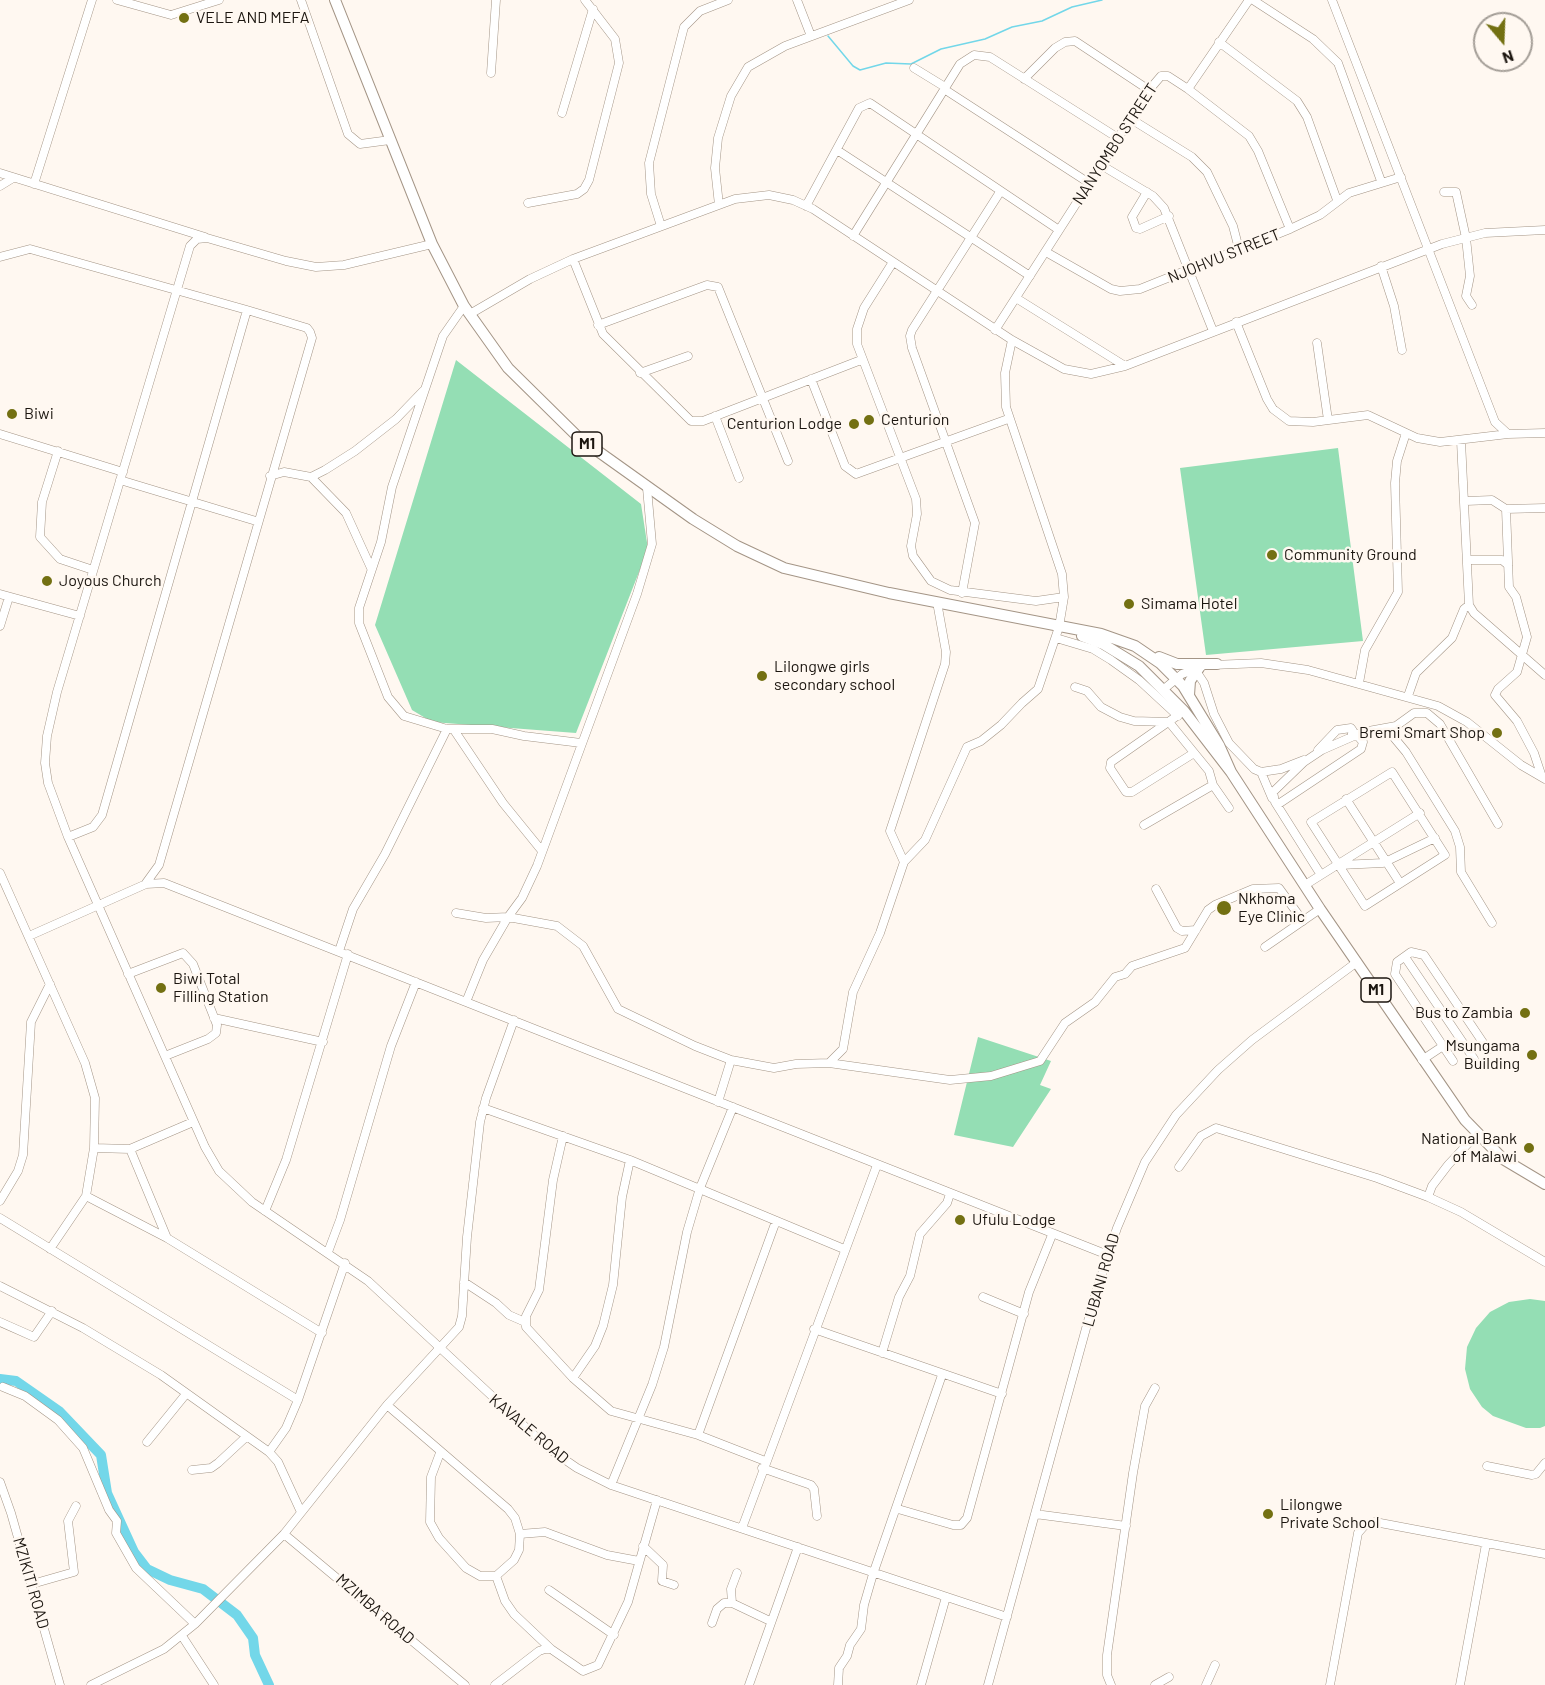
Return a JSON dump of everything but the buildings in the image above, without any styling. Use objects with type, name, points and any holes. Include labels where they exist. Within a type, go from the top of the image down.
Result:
[{"type":"highway","name":"M1","points":[[335,0],[432,244],[467,310],[508,368],[548,410],[602,456],[647,488],[737,546],[784,568],[826,580],[937,602],[1059,631],[1116,652],[1139,666],[1164,690],[1181,714],[1231,772]]},
{"type":"highway","name":"M1","points":[[1059,631],[1101,634],[1178,664],[1217,664]]},
{"type":"highway","name":"M1","points":[[1126,642],[1153,658],[1176,678],[1189,695],[1231,772],[1320,909],[1422,1060],[1476,1134],[1503,1160],[1545,1184]]},
{"type":"highway","points":[[1189,695],[1190,681],[1197,669]]},
{"type":"street","points":[[34,184],[92,0]]},
{"type":"street","points":[[117,0],[171,15],[219,0]]},
{"type":"street","points":[[301,0],[352,141],[360,144],[390,140]]},
{"type":"street","points":[[491,73],[496,0]]},
{"type":"street","points":[[528,202],[577,194],[584,189],[589,180],[619,63],[615,39],[585,0]]},
{"type":"street","points":[[661,226],[651,194],[649,163],[684,27],[700,11],[728,0]]},
{"type":"street","points":[[797,0],[811,36]]},
{"type":"street","points":[[719,204],[716,149],[736,85],[748,67],[759,59],[811,36],[909,0]]},
{"type":"street","points":[[1290,229],[1254,143],[1242,130],[1188,89],[1219,42],[1251,0],[1313,39],[1338,63],[1381,181]]},
{"type":"street","points":[[1332,0],[1495,422],[1508,434]]},
{"type":"street","points":[[562,113],[592,9]]},
{"type":"street","points":[[1024,79],[1055,48],[1065,42],[1075,41],[1149,90]]},
{"type":"street","points":[[1219,42],[1297,101],[1307,117],[1337,200]]},
{"type":"street","points":[[853,236],[960,64],[974,55],[990,57],[1118,138]]},
{"type":"street","points":[[914,68],[1089,183]]},
{"type":"street","name":"NANYOMBO STREET","points":[[995,330],[1149,90],[1158,79],[1164,76],[1188,89]]},
{"type":"street","points":[[806,206],[859,108],[870,103],[1059,230]]},
{"type":"street","points":[[1131,119],[1192,157],[1207,172],[1233,226],[1239,249]]},
{"type":"street","points":[[837,150],[1030,276]]},
{"type":"street","points":[[1101,165],[1159,201],[1169,216],[1213,332]]},
{"type":"street","points":[[0,173],[207,238],[286,261],[316,267],[344,265],[432,244]]},
{"type":"street","name":"NJOHVU STREET","points":[[1046,252],[1101,285],[1120,291],[1140,289],[1290,229],[1320,215],[1337,200],[1381,181],[1401,177]]},
{"type":"street","points":[[0,186],[12,178]]},
{"type":"street","points":[[962,593],[975,523],[910,342],[912,330],[1000,192]]},
{"type":"street","points":[[1147,192],[1131,217],[1136,228],[1140,229],[1169,216]]},
{"type":"street","points":[[1444,192],[1456,192],[1466,238],[1470,276],[1466,296],[1472,305]]},
{"type":"street","points":[[581,742],[524,736],[492,729],[451,730],[404,716],[388,697],[359,623],[359,608],[381,542],[392,487],[443,336],[467,310],[573,259],[719,204],[746,196],[769,195],[806,206],[1012,340],[1074,373],[1091,374],[1125,366],[1429,249],[1466,238],[1502,231],[1545,230]]},
{"type":"street","name":"KAVALE ROAD","points":[[207,238],[197,239],[190,246],[176,290],[57,692],[45,754],[50,793],[68,837],[193,1122],[219,1171],[241,1193],[345,1263],[383,1294],[548,1448],[577,1468],[611,1485],[1007,1617]]},
{"type":"street","points":[[0,256],[30,249],[307,328],[312,338],[256,521],[159,865],[146,884]]},
{"type":"street","points":[[573,259],[603,334],[691,421],[703,421],[861,360]]},
{"type":"street","points":[[893,262],[859,322],[857,344],[917,507],[911,546],[913,556],[931,581],[962,593],[1036,601],[1064,597]]},
{"type":"street","points":[[1381,266],[1394,306],[1402,350]]},
{"type":"street","points":[[598,325],[713,284],[721,291],[788,461]]},
{"type":"street","points":[[1016,298],[1125,366]]},
{"type":"street","points":[[68,837],[93,827],[102,814],[190,501],[247,310]]},
{"type":"street","points":[[1236,322],[1273,409],[1289,421],[1328,420],[1368,415],[1428,441],[1461,441],[1508,434],[1545,433]]},
{"type":"street","points":[[829,1063],[843,1049],[853,992],[880,933],[904,862],[925,840],[967,747],[981,741],[1001,726],[1022,702],[1038,689],[1059,631],[1064,597],[1060,565],[1008,419],[1004,385],[1012,340]]},
{"type":"street","points":[[1317,343],[1328,420]]},
{"type":"street","points":[[640,373],[688,356]]},
{"type":"street","points":[[811,379],[848,470],[861,473],[946,439],[1008,419]]},
{"type":"street","points":[[311,477],[373,438],[396,419],[426,387]]},
{"type":"street","points":[[715,416],[739,478]]},
{"type":"street","points":[[1359,683],[1365,650],[1398,591],[1395,483],[1397,461],[1406,433]]},
{"type":"street","points":[[0,434],[58,451],[190,501],[256,521]]},
{"type":"street","points":[[1461,441],[1466,501],[1469,604],[1474,614],[1545,675]]},
{"type":"street","points":[[58,451],[42,502],[40,537],[60,559],[93,570]]},
{"type":"street","points":[[270,476],[284,472],[311,477],[346,513],[372,568]]},
{"type":"street","points":[[466,1002],[483,960],[522,898],[542,851],[637,594],[652,544],[647,488]]},
{"type":"street","points":[[1466,501],[1492,500],[1506,509],[1545,508]]},
{"type":"street","points":[[1506,509],[1509,586],[1516,597],[1527,637],[1517,672],[1498,689],[1495,695],[1517,721],[1537,759],[1543,778]]},
{"type":"street","points":[[1467,560],[1502,560],[1508,565]]},
{"type":"street","points":[[0,594],[80,616]]},
{"type":"street","points":[[0,626],[9,597]]},
{"type":"street","points":[[904,862],[890,831],[945,664],[937,602]]},
{"type":"street","points":[[1408,696],[1416,673],[1452,638],[1464,609],[1469,604]]},
{"type":"street","points":[[1059,631],[1117,664],[1181,714],[1111,762],[1110,768],[1126,792],[1132,792],[1194,753]]},
{"type":"street","points":[[1164,690],[1176,678],[1197,669],[1217,664],[1245,662],[1283,666],[1359,683],[1408,696],[1453,713],[1543,778]]},
{"type":"street","points":[[1197,669],[1204,682],[1214,714],[1229,743],[1251,767],[1261,772],[1287,767],[1314,755]]},
{"type":"street","points":[[1075,687],[1087,691],[1101,706],[1120,717],[1134,721],[1169,722],[1209,771],[1213,785],[1229,808]]},
{"type":"street","points":[[1353,736],[1396,726],[1414,713],[1423,712],[1434,717],[1498,824]]},
{"type":"street","points":[[1276,804],[1273,794],[1275,789],[1314,755],[1337,730],[1351,728],[1353,736]]},
{"type":"street","points":[[1386,728],[1406,752],[1455,831],[1460,847],[1461,873],[1491,923]]},
{"type":"street","points":[[451,730],[503,803],[542,851]]},
{"type":"street","points":[[339,951],[353,909],[451,730]]},
{"type":"street","points":[[1276,804],[1361,749],[1363,742],[1353,736]]},
{"type":"street","points":[[1392,771],[1420,813],[1444,853],[1444,857],[1364,905],[1311,822],[1346,799],[1392,771]]},
{"type":"street","points":[[1261,772],[1276,804],[1321,875]]},
{"type":"street","points":[[1144,825],[1213,785]]},
{"type":"street","points":[[1346,799],[1400,883]]},
{"type":"street","points":[[1305,885],[1420,813]]},
{"type":"street","points":[[1338,865],[1369,865],[1386,862],[1413,846],[1435,838]]},
{"type":"street","points":[[1,877],[85,1063],[93,1087],[94,1148],[86,1196],[50,1249]]},
{"type":"street","points":[[29,936],[146,884],[164,883],[348,954],[1052,1235],[1108,1255]]},
{"type":"street","points":[[456,913],[486,918],[508,917],[557,926],[583,946],[618,1009],[695,1046],[732,1060],[774,1068],[796,1064],[829,1063],[950,1080],[991,1076],[1040,1061],[1065,1023],[1095,1002],[1114,977],[1125,974],[1132,966],[1185,948],[1208,910],[1215,905],[1253,889],[1269,888],[1284,892],[1303,921]]},
{"type":"street","points":[[1156,889],[1176,928],[1182,931],[1196,930]]},
{"type":"street","points":[[1265,947],[1320,909]]},
{"type":"street","points":[[1453,1061],[1395,974],[1395,965],[1416,951],[1424,955],[1488,1050]]},
{"type":"street","points":[[128,974],[179,954],[187,955],[193,963],[217,1029],[214,1035],[165,1056]]},
{"type":"street","points":[[265,1211],[285,1160],[323,1042],[348,954]]},
{"type":"street","points":[[1405,957],[1474,1059]]},
{"type":"street","name":"LUBANI ROAD","points":[[988,1685],[1108,1255],[1145,1162],[1184,1106],[1252,1040],[1357,962]]},
{"type":"street","points":[[328,1252],[340,1220],[391,1046],[416,982]]},
{"type":"street","points":[[0,1201],[18,1171],[23,1155],[33,1014],[50,984]]},
{"type":"street","points":[[214,1018],[323,1042]]},
{"type":"street","points":[[91,1685],[146,1659],[182,1636],[195,1624],[284,1534],[387,1405],[455,1332],[461,1322],[466,1237],[483,1108],[514,1020]]},
{"type":"street","points":[[1422,1060],[1443,1046]]},
{"type":"street","points":[[718,1102],[732,1060]]},
{"type":"street","points":[[611,1485],[639,1418],[670,1327],[687,1232],[700,1188],[733,1107]]},
{"type":"street","points":[[483,1108],[630,1160],[844,1249]]},
{"type":"street","points":[[94,1148],[130,1149],[193,1122]]},
{"type":"street","points":[[1179,1167],[1201,1136],[1216,1128],[1377,1178],[1428,1197],[1461,1212],[1545,1262]]},
{"type":"street","points":[[1428,1197],[1439,1175],[1476,1134]]},
{"type":"street","points":[[525,1322],[539,1290],[553,1180],[563,1136]]},
{"type":"street","points":[[130,1149],[167,1238]]},
{"type":"street","points":[[573,1378],[595,1347],[603,1326],[613,1285],[622,1197],[630,1160]]},
{"type":"street","points":[[742,1528],[814,1329],[877,1165]]},
{"type":"street","points":[[882,1353],[899,1297],[910,1276],[920,1234],[947,1203],[950,1194]]},
{"type":"street","points":[[86,1196],[167,1238],[322,1333]]},
{"type":"street","points":[[0,1218],[298,1400]]},
{"type":"street","points":[[698,1435],[776,1221]]},
{"type":"street","points":[[898,1509],[952,1525],[964,1522],[1024,1314],[1052,1235]]},
{"type":"street","points":[[269,1452],[286,1428],[298,1400],[345,1263]]},
{"type":"street","points":[[464,1282],[496,1303],[509,1316],[525,1322],[530,1332],[603,1406],[618,1414],[698,1435],[811,1485],[814,1489],[817,1516]]},
{"type":"street","points":[[0,1286],[52,1311],[151,1369],[269,1452],[278,1462],[301,1512]]},
{"type":"street","points":[[982,1297],[1024,1314]]},
{"type":"street","points":[[0,1322],[34,1337],[52,1311]]},
{"type":"street","points":[[814,1329],[1002,1394]]},
{"type":"street","points":[[838,1685],[839,1668],[861,1629],[864,1605],[873,1574],[898,1509],[942,1375]]},
{"type":"street","points":[[3,1387],[26,1396],[58,1420],[83,1448],[109,1510],[117,1521],[116,1533],[136,1568],[195,1624]]},
{"type":"street","points":[[1111,1685],[1107,1675],[1107,1655],[1140,1427],[1145,1406],[1155,1388]]},
{"type":"street","points":[[147,1442],[186,1394]]},
{"type":"street","points":[[387,1405],[440,1453],[508,1509],[520,1534],[519,1550],[514,1560],[496,1576],[480,1576],[466,1568],[439,1538],[430,1522],[430,1477],[440,1453]]},
{"type":"street","points":[[192,1470],[203,1470],[218,1463],[246,1437]]},
{"type":"street","points":[[1487,1466],[1532,1475],[1536,1474],[1545,1463]]},
{"type":"street","name":"MZIKITI ROAD","points":[[0,1482],[60,1685]]},
{"type":"street","points":[[496,1576],[505,1600],[514,1614],[551,1650],[578,1668],[588,1671],[597,1665],[614,1635],[628,1602],[657,1500]]},
{"type":"street","points":[[32,1584],[74,1572],[68,1521],[76,1506]]},
{"type":"street","points":[[1035,1514],[1126,1526]]},
{"type":"street","points":[[1330,1685],[1360,1528],[1375,1522],[1545,1554]]},
{"type":"street","points":[[520,1534],[545,1532],[607,1555],[639,1561]]},
{"type":"street","name":"MZIMBA ROAD","points":[[284,1534],[465,1685]]},
{"type":"street","points":[[1460,1685],[1486,1544]]},
{"type":"street","points":[[643,1546],[663,1565],[662,1581],[674,1585]]},
{"type":"street","points":[[749,1685],[798,1546]]},
{"type":"street","points":[[732,1603],[731,1589],[737,1573]]},
{"type":"street","points":[[549,1590],[614,1635]]},
{"type":"street","points":[[921,1685],[946,1597]]},
{"type":"street","points":[[712,1623],[717,1609],[724,1603],[732,1603],[770,1621]]},
{"type":"street","points":[[182,1636],[214,1685]]},
{"type":"street","points":[[495,1685],[539,1651],[551,1650]]},
{"type":"street","points":[[1206,1685],[1215,1665]]},
{"type":"street","points":[[1155,1685],[1170,1677]]},
{"type":"green space","points":[[456,360],[641,504],[648,549],[576,733],[432,722],[412,710],[375,625]]},
{"type":"green space","name":"Community Ground","points":[[1338,448],[1363,641],[1206,655],[1180,468]]},
{"type":"green space","points":[[978,1037],[1051,1061],[1040,1085],[1051,1089],[1013,1147],[954,1135]]},
{"type":"green space","points":[[1530,1299],[1545,1301],[1545,1426],[1540,1428],[1526,1428],[1493,1416],[1482,1407],[1470,1389],[1465,1369],[1467,1347],[1476,1328],[1490,1312],[1509,1302]]},
{"type":"waterway","points":[[828,36],[853,66],[860,70],[886,63],[911,64],[941,49],[985,39],[1012,27],[1042,21],[1072,7],[1102,0]]},
{"type":"waterway","points":[[0,1379],[16,1381],[59,1411],[101,1455],[107,1493],[134,1552],[147,1569],[170,1580],[203,1589],[237,1615],[253,1638],[255,1655],[269,1685]]},
{"type":"place","name":"VELE AND MEFA","points":[[184,18]]},
{"type":"place","name":"Biwi","points":[[12,414]]},
{"type":"place","name":"Centurion","points":[[869,420]]},
{"type":"place","name":"Centurion Lodge","points":[[854,424]]},
{"type":"place","name":"Community Ground","points":[[1272,555]]},
{"type":"place","name":"Joyous Church","points":[[47,581]]},
{"type":"place","name":"Simama Hotel","points":[[1129,604]]},
{"type":"place","name":"Lilongwe girls secondary school","points":[[762,676]]},
{"type":"place","name":"Bremi Smart Shop","points":[[1497,733]]},
{"type":"place","name":"Nkhoma Eye Clinic","points":[[1224,908]]},
{"type":"place","name":"Biwi Total Filling Station","points":[[161,988]]},
{"type":"place","name":"Bus to Zambia","points":[[1525,1013]]},
{"type":"place","name":"Msungama Building","points":[[1532,1055]]},
{"type":"place","name":"National Bank of Malawi","points":[[1529,1148]]},
{"type":"place","name":"Ufulu Lodge","points":[[960,1220]]},
{"type":"place","name":"Lilongwe Private School","points":[[1268,1514]]}]
